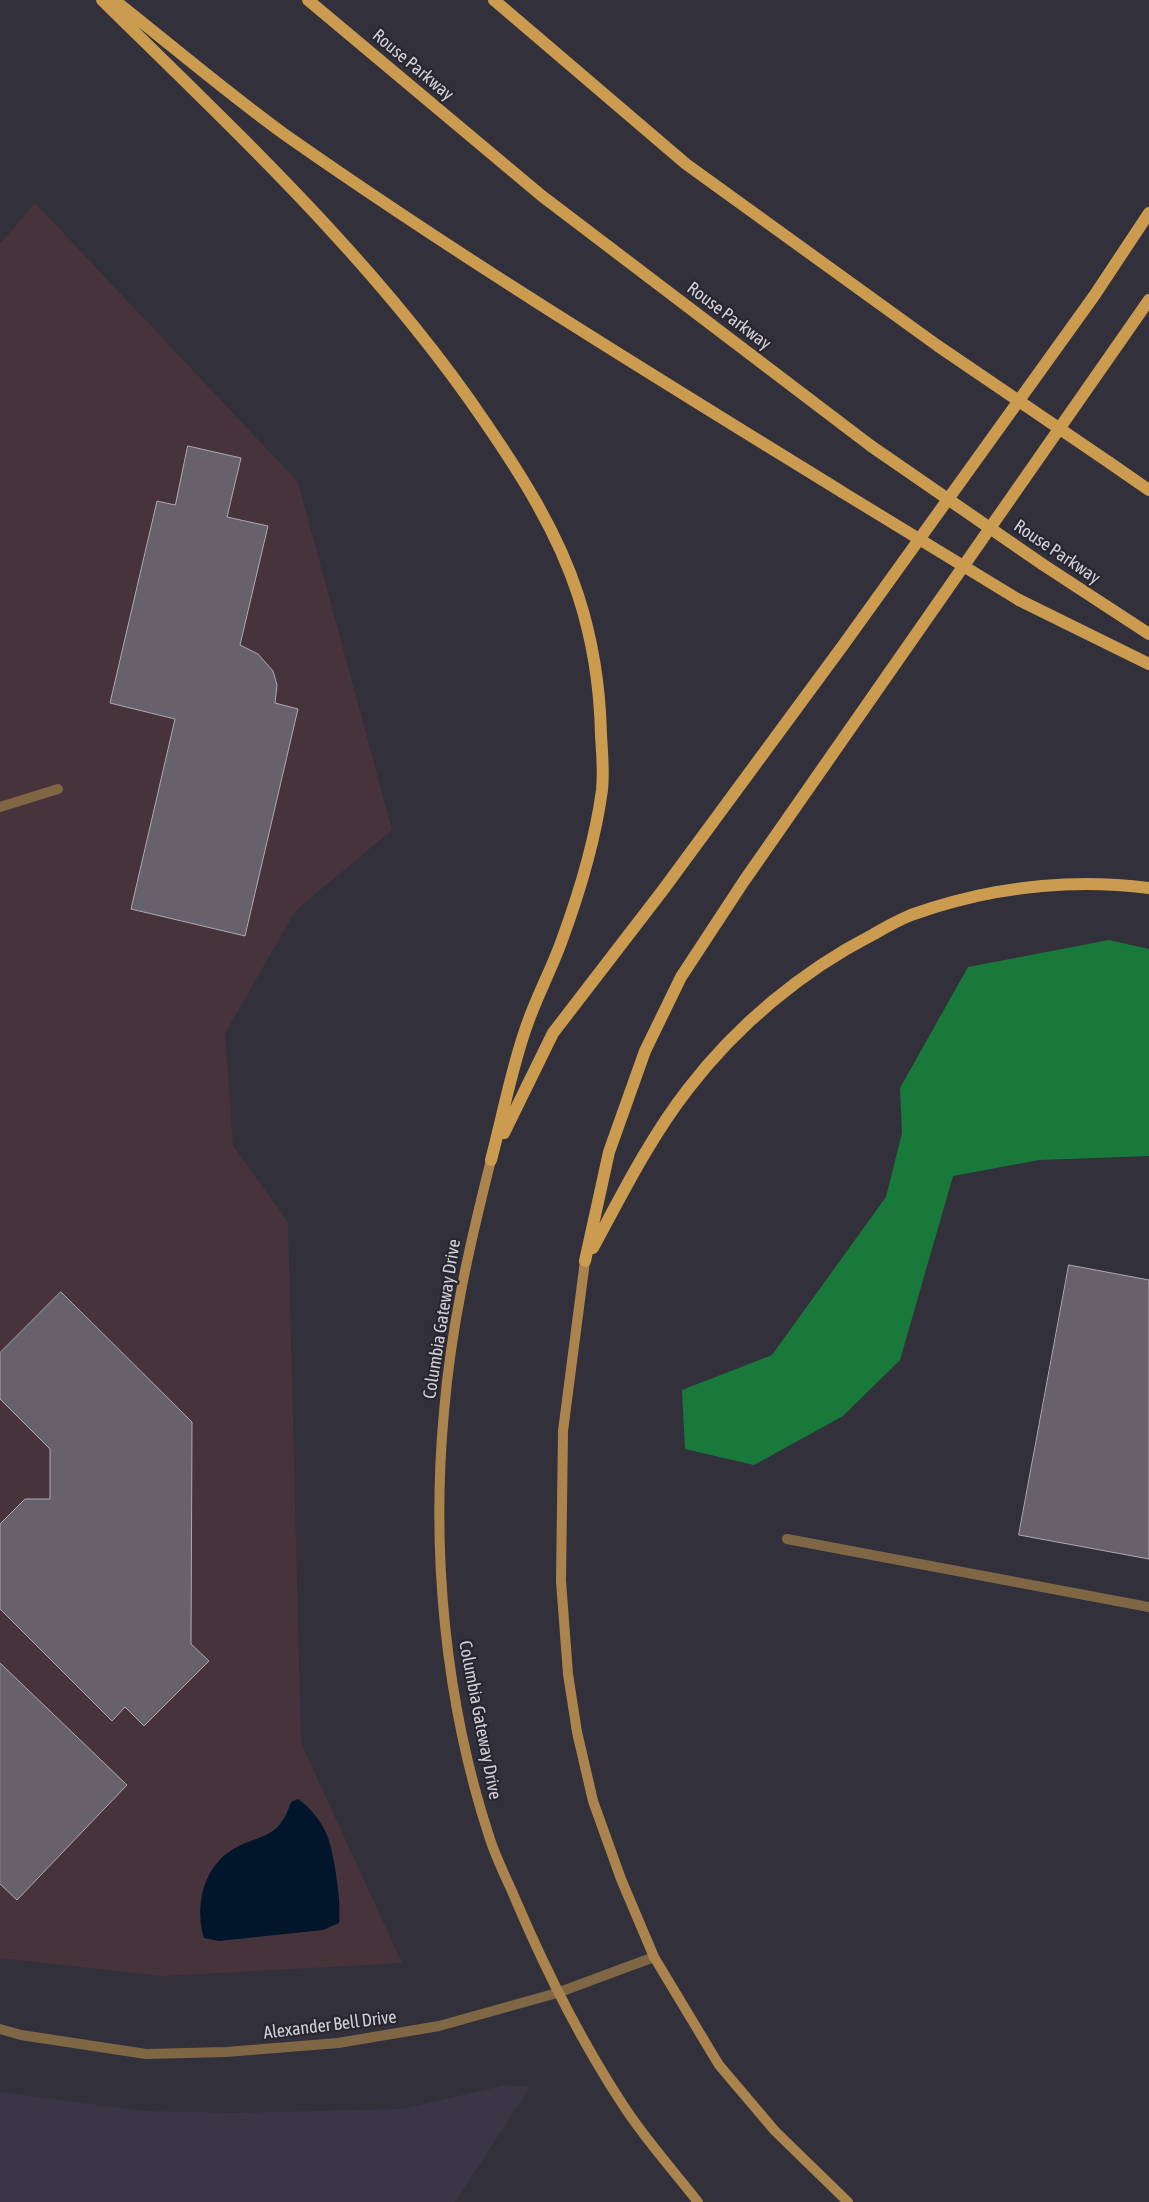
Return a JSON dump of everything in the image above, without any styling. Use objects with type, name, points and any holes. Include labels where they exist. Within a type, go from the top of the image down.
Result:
[{"type":"main road","points":[[102,0],[281,177],[336,235],[408,317],[466,394],[514,464],[549,526],[578,593],[593,649],[601,703],[602,786],[590,860],[561,942],[526,1024],[491,1160]]},
{"type":"main road","points":[[114,0],[282,132],[427,232],[605,346],[1019,600],[1149,664]]},
{"type":"main road","name":"Rouse Parkway","points":[[308,0],[542,196],[872,446],[1042,564],[1149,634]]},
{"type":"main road","points":[[494,0],[686,164],[938,346],[1149,490]]},
{"type":"main road","points":[[491,1160],[553,1033],[663,890],[844,644],[1094,296],[1149,213]]},
{"type":"main road","points":[[586,1261],[608,1152],[645,1051],[681,977],[744,881],[1149,300]]},
{"type":"main road","points":[[1110,463],[1149,481]]},
{"type":"main road","points":[[586,1261],[638,1165],[693,1083],[730,1039],[784,991],[849,946],[910,915],[981,894],[1048,885],[1120,884],[1149,888]]},
{"type":"street","points":[[0,807],[58,789]]},
{"type":"street","name":"Columbia Gateway Drive","points":[[491,1160],[471,1237],[454,1333],[444,1412],[439,1498],[442,1588],[452,1676],[469,1770],[489,1838],[557,1993],[623,2106],[698,2202]]},
{"type":"street","points":[[586,1261],[563,1431],[561,1581],[568,1674],[577,1732],[593,1801],[621,1879],[654,1957],[719,2065],[775,2131],[848,2202]]},
{"type":"street","points":[[787,1539],[1149,1607]]},
{"type":"street","name":"Alexander Bell Drive","points":[[0,2029],[22,2035],[146,2054],[226,2052],[338,2043],[439,2026],[557,1993],[654,1957]]},
{"type":"shaded area","points":[[35,203],[298,482],[392,830],[296,910],[225,1033],[233,1146],[288,1222],[301,1743],[402,1963],[163,1976],[0,1958],[0,244]]},
{"type":"shaded area","points":[[506,2085],[530,2087],[455,2202],[0,2202],[0,2092],[143,2111],[233,2113],[402,2109]]},
{"type":"green space","points":[[1109,940],[1149,949],[1149,1156],[1039,1160],[953,1176],[900,1360],[843,1416],[754,1465],[685,1449],[682,1390],[772,1355],[886,1197],[902,1133],[900,1088],[968,967]]},
{"type":"water","points":[[298,1799],[319,1820],[330,1843],[338,1892],[339,1923],[323,1930],[219,1941],[204,1938],[201,1927],[201,1903],[203,1891],[212,1869],[229,1852],[273,1831],[286,1815],[291,1802]]},
{"type":"building","points":[[188,446],[241,458],[227,517],[268,526],[240,645],[258,654],[273,671],[277,685],[275,703],[298,709],[245,936],[131,909],[175,719],[110,703],[157,501],[175,505]]},
{"type":"building","points":[[1069,1265],[1149,1280],[1149,1559],[1019,1535]]},
{"type":"building","points":[[61,1292],[192,1422],[191,1644],[209,1661],[144,1726],[125,1707],[112,1721],[0,1609],[0,1524],[25,1499],[50,1499],[50,1449],[0,1399],[0,1353]]},
{"type":"building","points":[[0,1663],[127,1785],[17,1900],[0,1884]]}]
